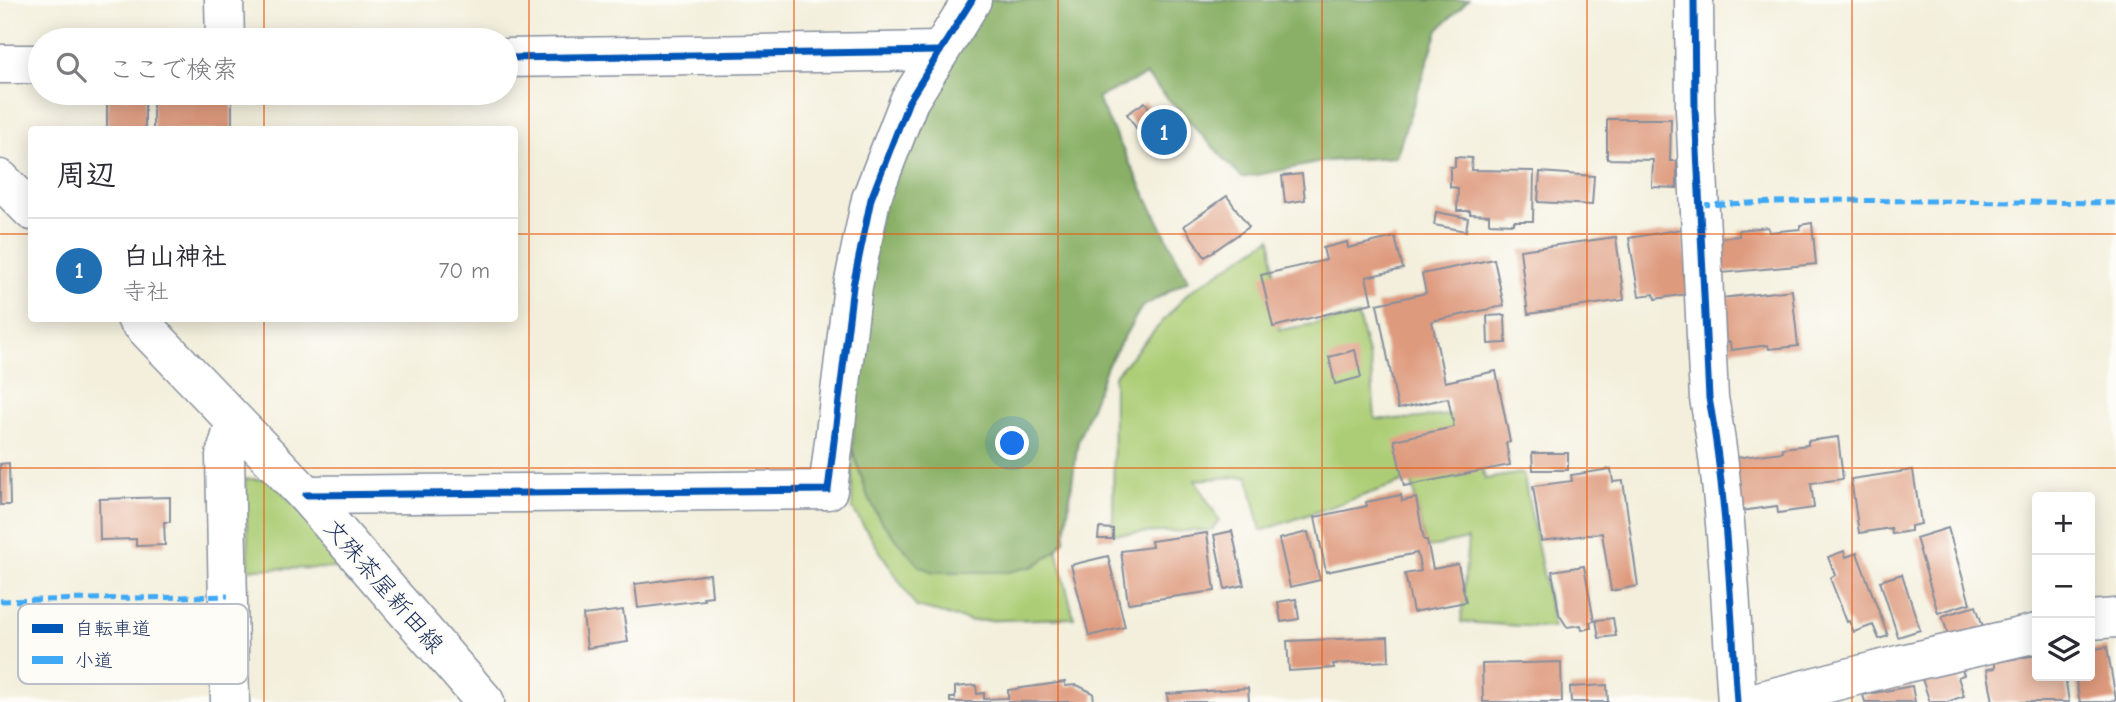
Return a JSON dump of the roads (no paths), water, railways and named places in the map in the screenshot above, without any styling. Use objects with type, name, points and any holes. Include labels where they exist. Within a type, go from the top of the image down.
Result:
[{"type":"street","points":[[224,0],[225,28]]},
{"type":"street","points":[[306,495],[828,490],[853,286],[872,199],[909,100],[972,0]]},
{"type":"street","points":[[1694,0],[1695,109],[1709,398],[1716,434],[1737,702]]},
{"type":"street","points":[[518,58],[940,51]]},
{"type":"street","points":[[0,64],[28,64]]},
{"type":"street","points":[[0,179],[28,207]]},
{"type":"street","name":"文殊茶屋新田線","points":[[140,322],[306,495],[485,702]]},
{"type":"street","points":[[228,604],[225,456],[235,422]]},
{"type":"street","points":[[2095,620],[2116,618]]},
{"type":"street","points":[[1755,702],[2032,634]]},
{"type":"street","points":[[230,684],[230,702]]},
{"type":"place","name":"白山神社","points":[[1164,132]]}]
